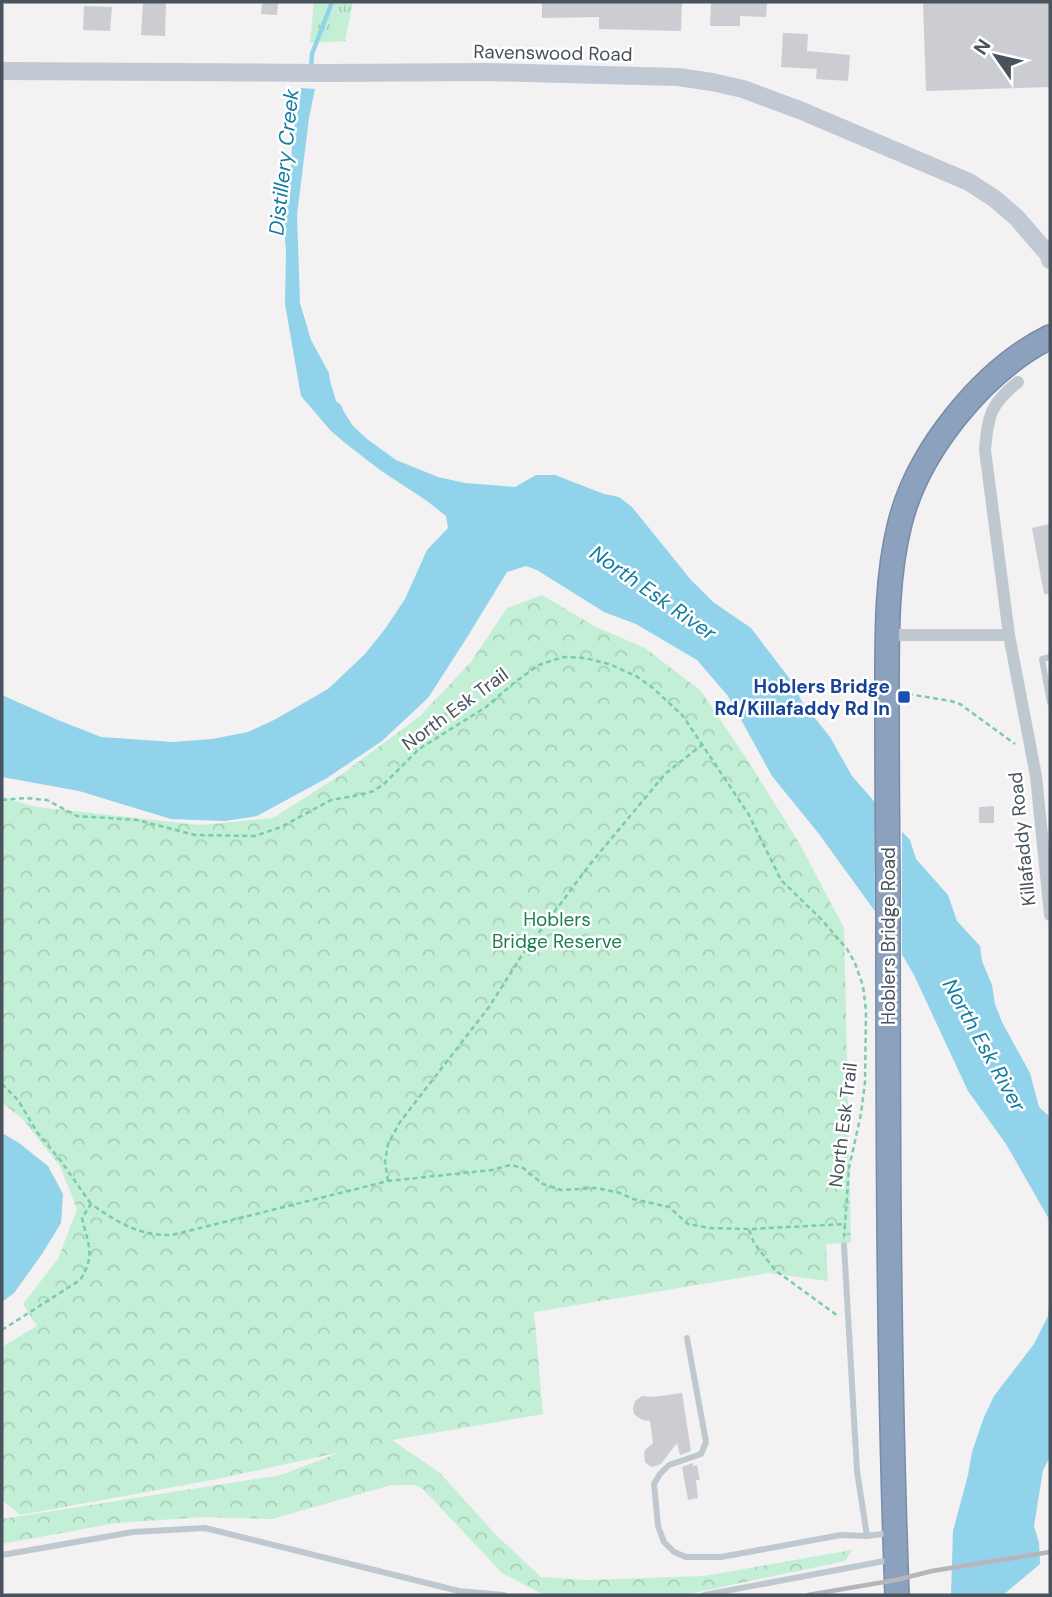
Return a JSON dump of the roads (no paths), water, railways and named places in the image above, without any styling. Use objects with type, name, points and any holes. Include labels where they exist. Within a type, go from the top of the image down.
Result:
[{"type":"highway","name":"Hoblers Bridge Road","points":[[897,1595],[888,1181],[887,742],[890,584],[900,521],[921,469],[955,418],[979,390],[1027,351],[1050,337]]},
{"type":"street","name":"Ravenswood Road","points":[[2,71],[326,74],[486,72],[678,77],[712,82],[757,94],[802,111],[969,183],[995,199],[1017,218],[1049,256]]},
{"type":"street","name":"Killafaddy Road","points":[[1018,382],[1004,394],[993,410],[987,426],[985,450],[1009,635],[1036,776],[1050,915]]},
{"type":"street","points":[[888,635],[1009,635]]},
{"type":"lane","points":[[1050,657],[1042,659],[1050,703]]},
{"type":"lane","points":[[844,1245],[858,1471],[867,1536]]},
{"type":"lane","points":[[687,1338],[706,1442],[701,1454],[669,1465],[654,1484],[658,1527],[664,1542],[674,1552],[686,1557],[721,1557],[841,1535],[867,1536],[895,1532]]},
{"type":"lane","points":[[2,1555],[133,1532],[205,1528],[459,1591],[504,1595]]},
{"type":"lane","points":[[704,1595],[896,1559]]},
{"type":"water","name":"North Esk River","points":[[301,88],[315,89],[297,215],[300,303],[311,340],[329,373],[336,401],[353,426],[367,439],[396,460],[438,477],[465,483],[515,487],[536,475],[555,475],[619,497],[632,507],[691,580],[713,602],[751,628],[793,683],[802,702],[830,737],[852,776],[910,840],[916,859],[948,895],[957,921],[980,946],[982,961],[1002,1022],[1030,1073],[1039,1107],[1050,1117],[1050,1221],[1006,1144],[968,1091],[914,975],[885,925],[819,834],[772,776],[728,696],[697,660],[636,624],[604,612],[537,570],[526,566],[507,572],[428,698],[382,741],[327,778],[257,816],[225,821],[171,819],[79,791],[2,777],[2,695],[101,737],[173,742],[212,739],[248,732],[274,720],[328,689],[365,654],[405,599],[427,550],[448,528],[446,516],[345,443],[301,396],[285,304],[286,252],[283,211],[291,176],[292,139]]},
{"type":"water","points":[[2,1133],[48,1166],[63,1194],[61,1223],[14,1293],[2,1302]]},
{"type":"water","points":[[1050,1295],[1050,1457],[1043,1470],[1034,1526],[1039,1543],[1040,1564],[1003,1595],[951,1595],[953,1531],[972,1452],[994,1396],[1034,1344],[1048,1316]]},
{"type":"waterway","name":"Distillery Creek","points":[[311,67],[312,54],[332,2]]},
{"type":"railway","points":[[808,1595],[1050,1552]]},
{"type":"place","name":"Hoblers Bridge Rd/Killafaddy Rd In","points":[[904,697]]},
{"type":"park label","name":"Hoblers Bridge Reserve","points":[[557,930]]}]
